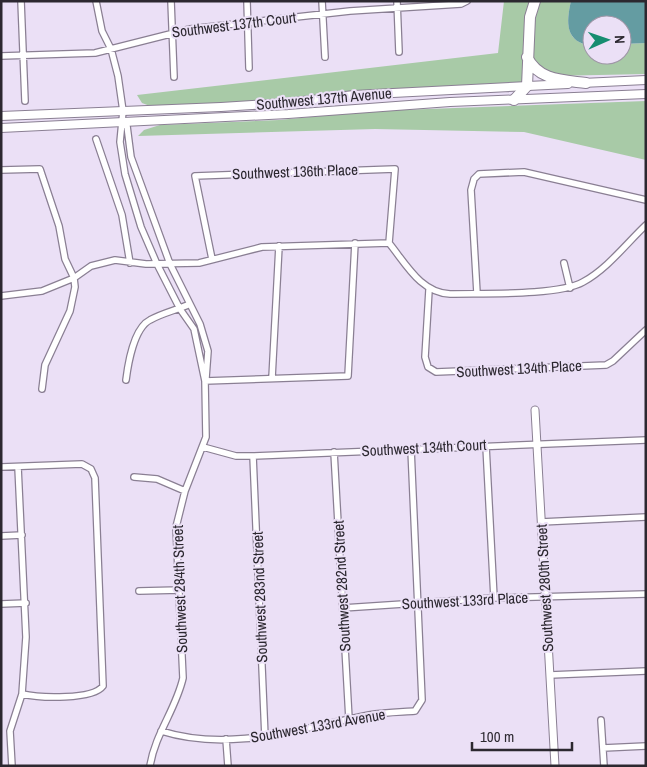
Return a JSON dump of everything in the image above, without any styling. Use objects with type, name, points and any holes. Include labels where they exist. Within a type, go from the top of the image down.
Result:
[{"type":"highway","points":[[514,100],[526,86],[530,17],[535,1]]},
{"type":"highway","points":[[527,57],[541,74],[554,79],[586,83]]},
{"type":"main road","name":"Southwest 137th Avenue","points":[[1,116],[277,103],[354,95],[646,80]]},
{"type":"main road","name":"Southwest 137th Avenue","points":[[1,128],[646,94]]},
{"type":"street","points":[[21,1],[25,101]]},
{"type":"street","name":"Southwest 284th Street","points":[[96,1],[102,31],[111,49],[123,110],[120,142],[125,174],[141,226],[157,264],[180,309],[194,329],[206,381]]},
{"type":"street","points":[[171,1],[174,77]]},
{"type":"street","points":[[247,1],[249,68]]},
{"type":"street","points":[[322,1],[325,57]]},
{"type":"street","name":"Southwest 137th Court","points":[[1,56],[95,53],[173,31],[398,4],[461,4],[467,1]]},
{"type":"street","points":[[398,4],[399,52]]},
{"type":"street","name":"Southwest 284th Street","points":[[123,122],[127,126],[131,157],[170,264],[200,324],[208,351],[206,437],[185,490],[176,527],[183,678],[180,691],[155,744],[150,766]]},
{"type":"street","points":[[96,139],[122,215],[130,263]]},
{"type":"street","points":[[1,170],[40,169],[59,226],[66,260],[74,278],[70,311],[45,365],[42,389]]},
{"type":"street","name":"Southwest 136th Place","points":[[212,259],[195,176],[395,169],[390,243]]},
{"type":"street","points":[[477,293],[471,190],[476,176],[485,172],[524,172],[646,200]]},
{"type":"street","points":[[2,297],[42,290],[74,278],[91,266],[115,260],[130,263],[157,264],[200,263],[262,247],[355,242],[390,243],[429,290],[445,294],[570,288],[591,277],[646,225]]},
{"type":"street","points":[[206,381],[348,376],[355,242]]},
{"type":"street","points":[[272,378],[279,246]]},
{"type":"street","points":[[564,263],[570,288]]},
{"type":"street","name":"Southwest 134th Place","points":[[429,290],[426,361],[430,369],[439,373],[608,364],[646,330]]},
{"type":"street","points":[[126,380],[128,361],[142,326],[150,320],[190,304]]},
{"type":"street","name":"Southwest 280th Street","points":[[535,410],[555,766]]},
{"type":"street","name":"Southwest 134th Court","points":[[203,447],[236,456],[253,456],[646,440]]},
{"type":"street","points":[[486,446],[494,598]]},
{"type":"street","points":[[411,449],[418,603]]},
{"type":"street","name":"Southwest 282nd Street","points":[[334,452],[344,608],[348,719]]},
{"type":"street","name":"Southwest 283nd Street","points":[[253,456],[265,738]]},
{"type":"street","points":[[1,467],[82,464],[88,466],[94,473],[104,674],[103,686],[93,694],[35,696],[22,694]]},
{"type":"street","points":[[12,766],[10,731],[22,694],[26,602],[18,467]]},
{"type":"street","points":[[134,477],[157,479],[185,490]]},
{"type":"street","points":[[541,522],[646,517]]},
{"type":"street","points":[[1,536],[22,535]]},
{"type":"street","points":[[139,591],[180,590]]},
{"type":"street","name":"Southwest 133rd Place","points":[[344,608],[494,598],[646,594]]},
{"type":"street","points":[[1,604],[26,602]]},
{"type":"street","name":"Southwest 133rd Avenue","points":[[161,731],[179,737],[204,740],[265,738],[348,719],[415,711],[422,700],[418,603]]},
{"type":"street","points":[[550,675],[646,670]]},
{"type":"street","points":[[601,720],[604,766]]},
{"type":"street","points":[[226,739],[228,766]]},
{"type":"street","points":[[603,748],[646,746]]},
{"type":"shaded area","points":[[504,1],[532,1],[524,78],[521,82],[371,90],[266,101],[150,106],[142,103],[137,95],[498,53]]},
{"type":"shaded area","points":[[540,1],[571,1],[568,24],[572,36],[582,43],[582,65],[632,65],[632,44],[646,43],[646,74],[551,76],[537,64],[532,55],[533,31]]},
{"type":"shaded area","points":[[571,1],[646,1],[646,43],[632,44],[632,15],[582,15],[582,43],[572,36],[568,17]]},
{"type":"shaded area","points":[[646,101],[646,160],[524,132],[375,129],[138,136],[144,130],[160,125],[279,120],[373,111]]}]
